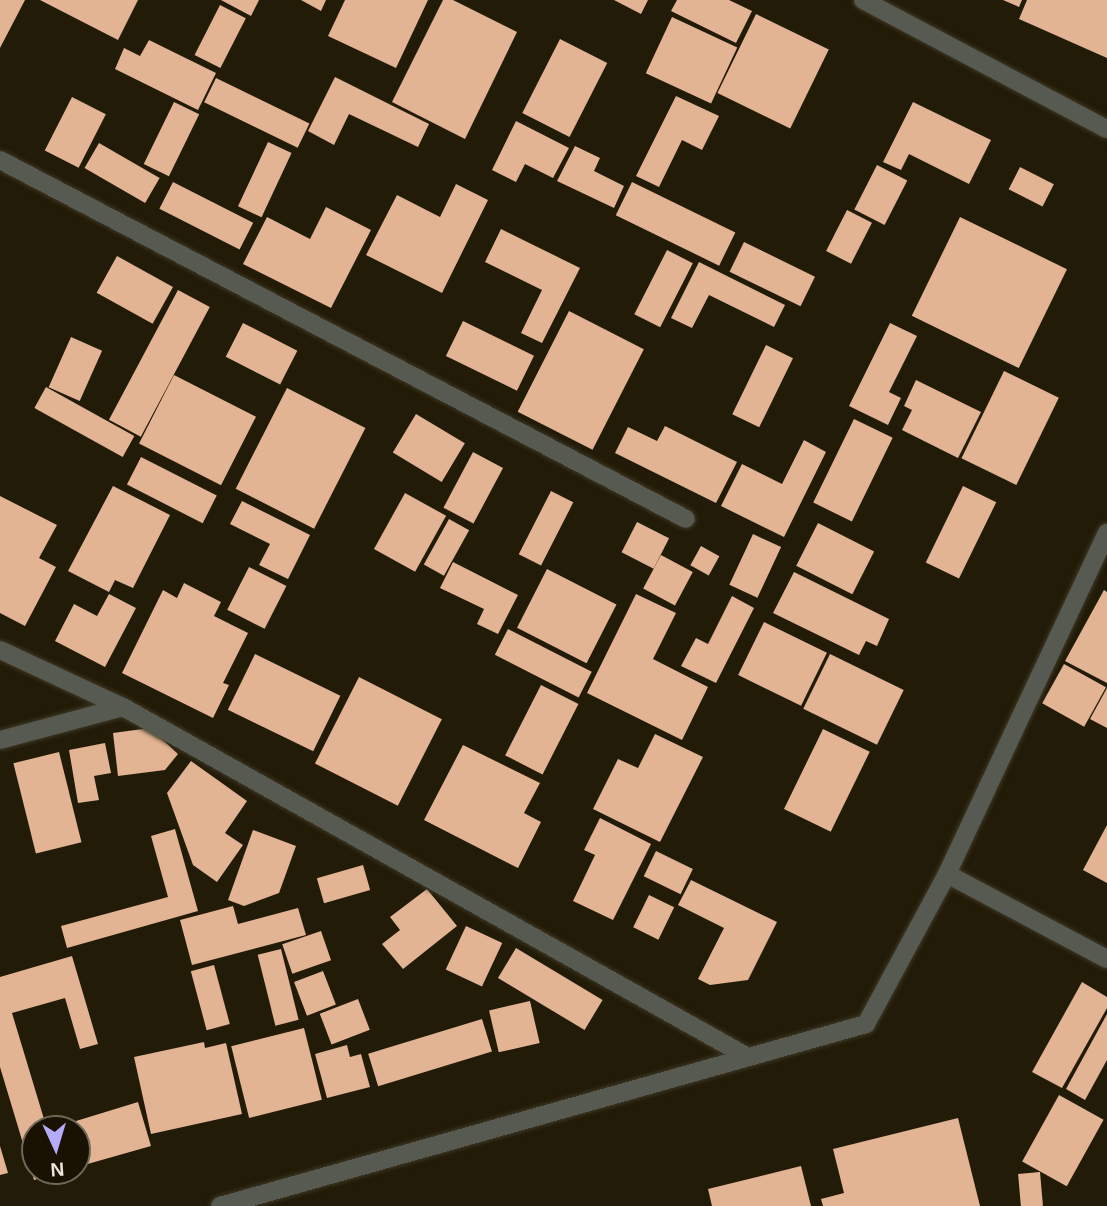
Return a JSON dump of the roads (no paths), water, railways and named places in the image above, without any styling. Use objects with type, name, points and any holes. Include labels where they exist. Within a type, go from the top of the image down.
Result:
[{"type":"street","points":[[863,0],[1107,129]]},
{"type":"street","points":[[0,160],[686,519]]},
{"type":"street","points":[[220,1206],[866,1024],[947,874],[1107,533]]},
{"type":"street","points":[[0,650],[123,706],[748,1057]]},
{"type":"street","points":[[0,740],[123,706]]},
{"type":"street","points":[[947,874],[1107,959]]}]
